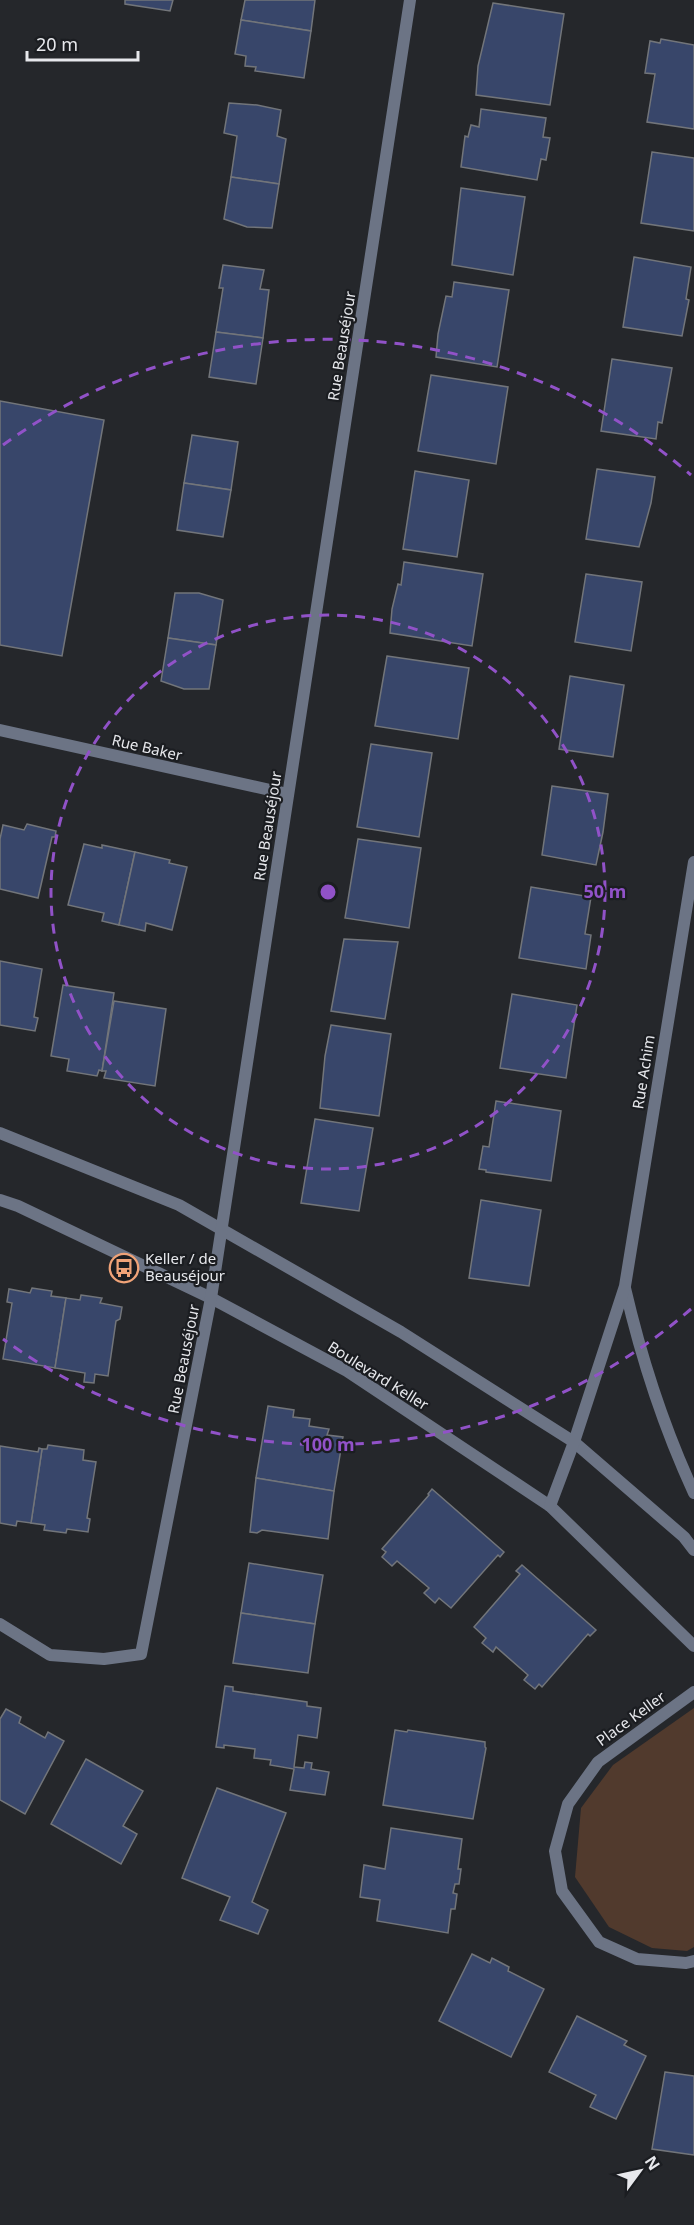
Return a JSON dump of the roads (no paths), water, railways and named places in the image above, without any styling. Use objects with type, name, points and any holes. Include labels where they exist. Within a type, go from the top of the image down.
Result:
[{"type":"street","name":"Rue Beauséjour","points":[[0,1624],[50,1655],[104,1659],[141,1654],[211,1298],[410,0]]},
{"type":"street","name":"Rue Baker","points":[[0,730],[288,794]]},
{"type":"street","name":"Rue Achim","points":[[550,1506],[574,1442],[625,1286],[689,920],[694,862]]},
{"type":"street","points":[[0,1133],[179,1205],[400,1332],[574,1442],[684,1537],[694,1550]]},
{"type":"street","name":"Boulevard Keller","points":[[0,1200],[28,1211],[211,1298],[347,1371],[550,1506],[694,1646]]},
{"type":"street","name":"Rue Achim","points":[[625,1286],[634,1329],[673,1445],[694,1493]]},
{"type":"street","name":"Place Keller","points":[[694,1692],[598,1762],[568,1804],[555,1851],[562,1892],[599,1942],[637,1959],[686,1963],[694,1961]]},
{"type":"place","name":"Keller / de Beauséjour","points":[[124,1268]]}]
